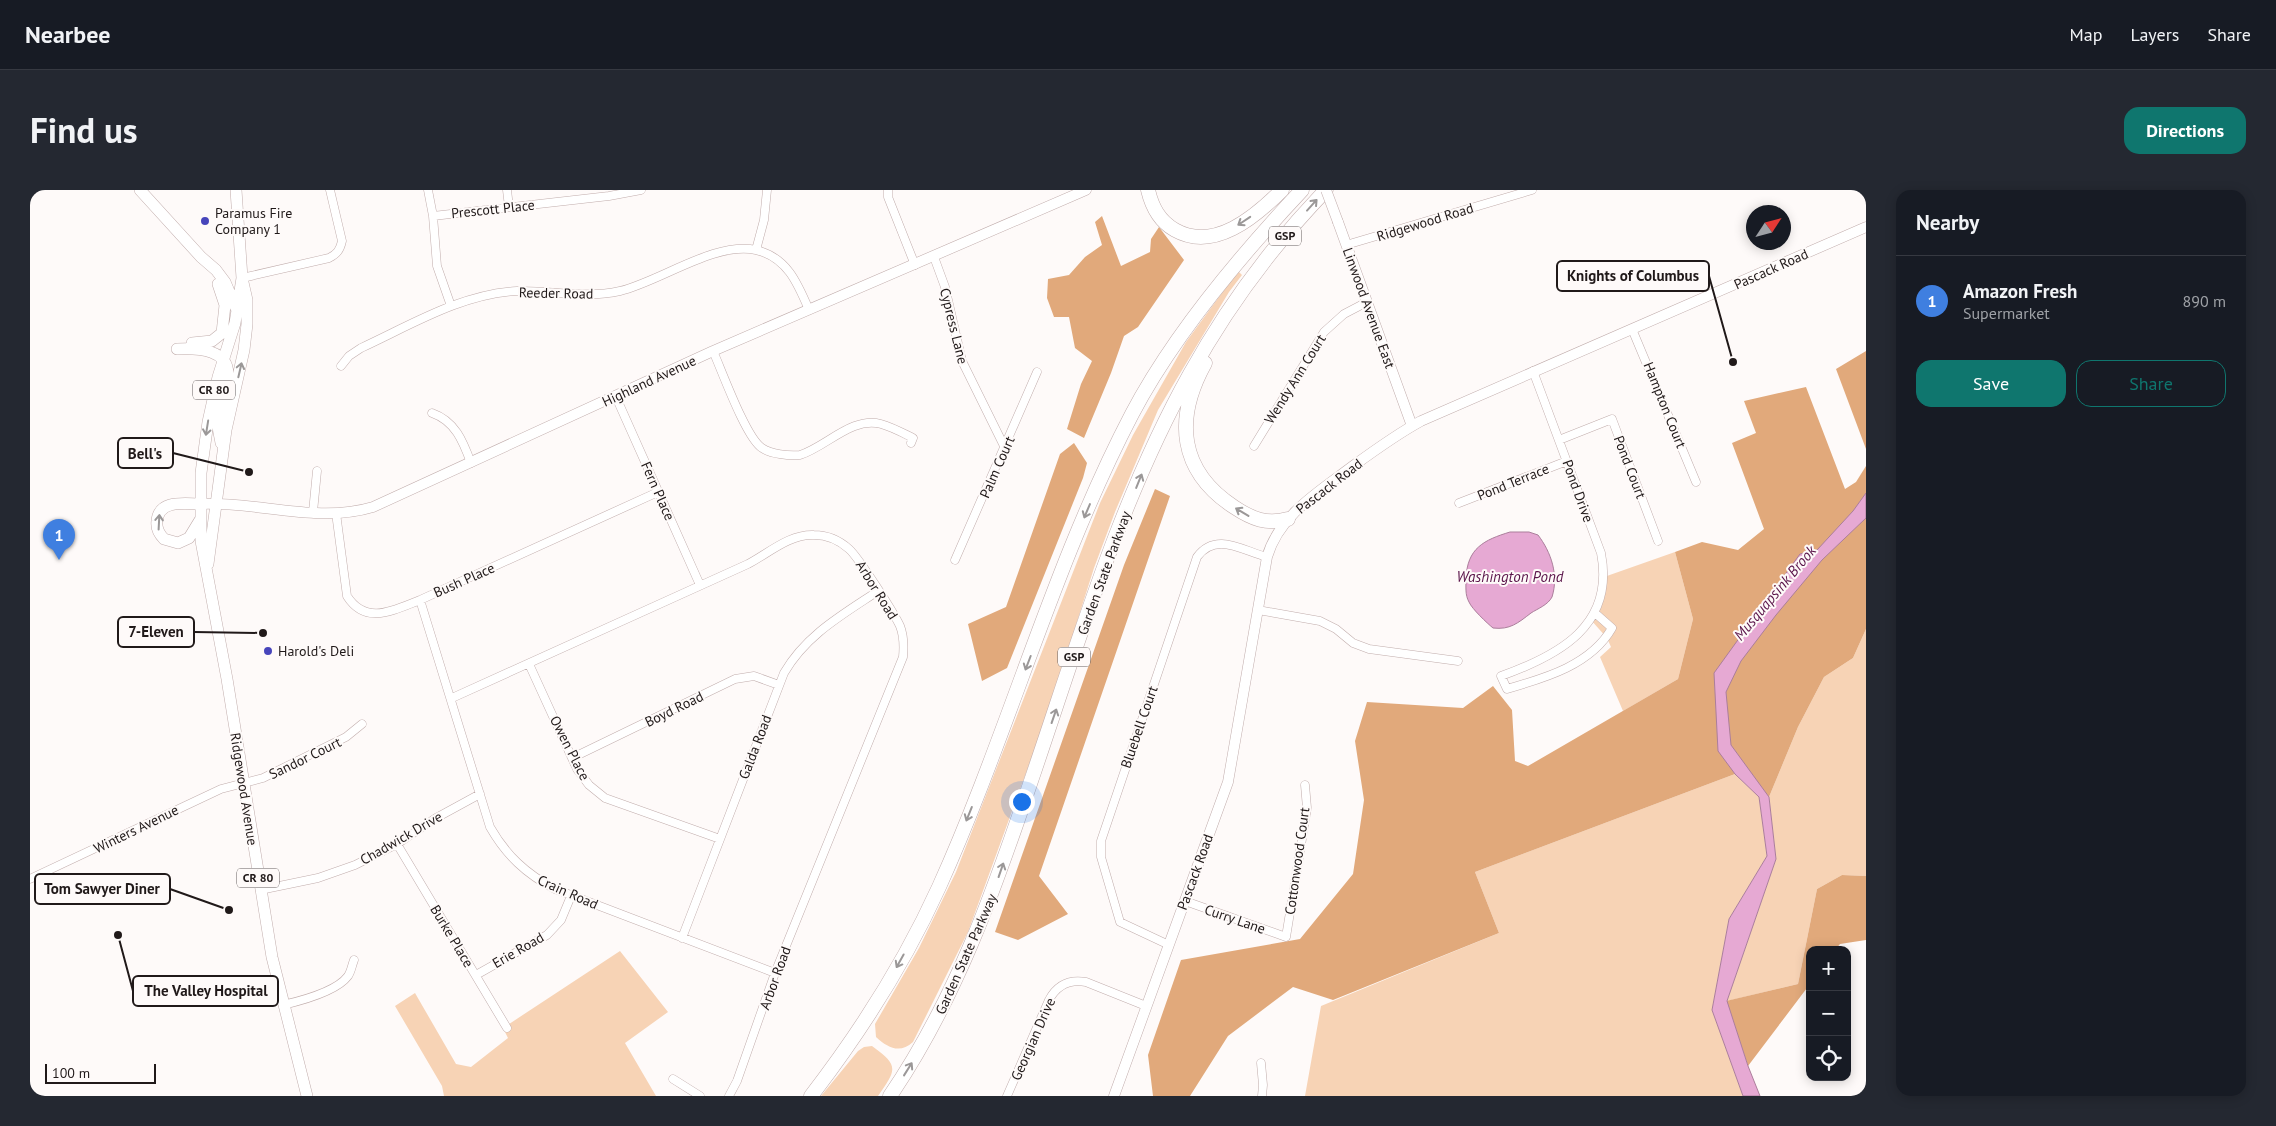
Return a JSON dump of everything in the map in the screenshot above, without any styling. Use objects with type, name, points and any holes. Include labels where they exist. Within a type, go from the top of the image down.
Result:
[{"type":"highway","points":[[1148,190],[1156,212],[1170,227],[1192,237],[1205,238],[1220,234],[1236,226],[1265,206],[1282,190]]},
{"type":"highway","name":"GSP","points":[[811,1096],[848,1045],[887,985],[938,890],[1084,519],[1109,461],[1147,389],[1160,359],[1228,262],[1289,190]]},
{"type":"highway","name":"GSP","points":[[1147,389],[1233,267],[1302,190]]},
{"type":"highway","name":"Garden State Parkway","points":[[890,1096],[937,1018],[983,919],[1101,579],[1153,447],[1190,374],[1247,283],[1281,240],[1326,190]]},
{"type":"highway","points":[[1247,283],[1197,381],[1186,416],[1186,438],[1190,456],[1198,474],[1220,497],[1257,520],[1268,522],[1288,519]]},
{"type":"main road","name":"Ridgewood Avenue","points":[[208,570],[222,452],[246,337],[247,300],[242,278],[236,190]]},
{"type":"main road","points":[[146,192],[181,236],[221,276],[237,309]]},
{"type":"main road","points":[[201,257],[215,278],[223,295],[225,315],[223,329],[220,336],[212,342],[177,345],[208,351],[223,359],[228,377],[217,422],[222,452]]},
{"type":"main road","name":"Ridgewood Avenue","points":[[242,278],[232,334],[223,359],[208,422],[202,459],[201,541],[208,570],[273,965],[307,1096]]},
{"type":"main road","points":[[200,504],[177,503],[170,505],[159,514],[157,525],[164,539],[178,543],[189,538],[200,520]]},
{"type":"street","points":[[242,278],[329,258],[336,254],[340,249],[342,241],[330,190]]},
{"type":"street","points":[[428,190],[433,216],[437,266],[451,306]]},
{"type":"street","points":[[507,190],[509,207]]},
{"type":"street","name":"Prescott Place","points":[[433,216],[609,196],[641,190]]},
{"type":"street","points":[[756,250],[764,220],[767,190]]},
{"type":"street","points":[[888,190],[888,197],[915,264]]},
{"type":"street","name":"Highland Avenue","points":[[200,504],[336,513],[373,507],[713,351],[1086,190]]},
{"type":"street","name":"Linwood Avenue East","points":[[1326,190],[1412,426]]},
{"type":"street","name":"Ridgewood Road","points":[[1346,245],[1532,190]]},
{"type":"street","name":"Pascack Road","points":[[1114,1096],[1228,782],[1267,557],[1275,538],[1288,519],[1319,492],[1412,426],[1533,371],[1866,227]]},
{"type":"street","name":"Reeder Road","points":[[341,366],[349,356],[361,348],[451,306],[483,296],[516,291],[587,295],[611,292],[637,286],[718,252],[731,249],[756,250],[771,256],[789,269],[809,310]]},
{"type":"street","name":"Cypress Lane","points":[[934,257],[945,287],[962,362],[1005,448]]},
{"type":"street","name":"Wendy Ann Court","points":[[1254,446],[1324,332],[1344,314],[1367,302]]},
{"type":"street","name":"Hampton Court","points":[[1632,329],[1696,482]]},
{"type":"street","points":[[713,351],[751,436],[763,449],[792,456],[800,455],[856,425],[873,422],[913,438],[911,443]]},
{"type":"street","name":"Pond Drive","points":[[1533,371],[1601,553],[1603,589],[1595,613],[1580,632],[1554,654],[1527,668],[1501,676],[1507,689],[1548,677],[1575,664],[1607,638],[1612,628],[1595,613]]},
{"type":"street","name":"Palm Court","points":[[955,560],[1037,372]]},
{"type":"street","name":"Fern Place","points":[[616,396],[700,585]]},
{"type":"street","points":[[432,413],[443,417],[454,427],[464,442],[471,463]]},
{"type":"street","name":"Pond Court","points":[[1559,440],[1612,419],[1658,541]]},
{"type":"street","name":"Pond Terrace","points":[[1459,503],[1567,461]]},
{"type":"street","points":[[313,512],[318,472]]},
{"type":"street","name":"Bush Place","points":[[336,513],[344,581],[348,596],[354,606],[368,613],[377,614],[386,613],[420,600],[658,492]]},
{"type":"street","name":"Arbor Road","points":[[452,698],[748,564],[791,539],[812,535],[832,538],[850,550],[899,625],[904,646],[900,667],[775,974],[730,1096]]},
{"type":"street","name":"Bluebell Court","points":[[1169,945],[1120,922],[1101,858],[1101,841],[1196,557],[1206,548],[1220,544],[1236,545],[1267,557]]},
{"type":"street","name":"Galda Road","points":[[682,938],[779,685],[791,661],[812,636],[878,591]]},
{"type":"street","name":"Crain Road","points":[[420,600],[452,698],[490,827],[505,851],[530,874],[555,890],[775,974]]},
{"type":"street","points":[[1258,610],[1320,621],[1361,647],[1458,661]]},
{"type":"street","name":"Owen Place","points":[[529,664],[572,758],[585,781],[606,798],[720,839]]},
{"type":"street","name":"Boyd Road","points":[[572,758],[735,679],[754,676],[764,678],[779,685]]},
{"type":"street","name":"Sandor Court","points":[[243,783],[263,778],[346,737],[362,724]]},
{"type":"street","name":"Winters Avenue","points":[[30,879],[216,791],[243,783]]},
{"type":"street","name":"Cottonwood Court","points":[[1286,937],[1307,808],[1305,785]]},
{"type":"street","name":"Chadwick Drive","points":[[260,890],[295,884],[337,872],[397,844],[436,818],[480,794]]},
{"type":"street","name":"Burke Place","points":[[397,844],[507,1028]]},
{"type":"street","name":"Erie Road","points":[[476,975],[547,934],[561,920],[571,896]]},
{"type":"street","name":"Curry Lane","points":[[1185,901],[1286,937]]},
{"type":"street","points":[[283,1005],[310,997],[337,984],[348,976],[354,960]]},
{"type":"street","name":"Georgian Drive","points":[[1008,1096],[1049,1000],[1058,988],[1064,984],[1079,981],[1086,982],[1146,1006]]},
{"type":"street","points":[[1261,1063],[1262,1096]]},
{"type":"street","points":[[673,1079],[700,1096]]},
{"type":"shaded area","points":[[1102,216],[1121,266],[1150,252],[1151,239],[1159,227],[1184,260],[1138,327],[1124,336],[1084,438],[1067,429],[1081,384],[1092,361],[1075,348],[1069,317],[1054,317],[1047,298],[1048,279],[1069,275],[1085,257],[1102,245],[1095,222]]},
{"type":"shaded area","points":[[1238,271],[1242,275],[1229,292],[1158,410],[1115,512],[1094,568],[1050,707],[968,932],[913,1042],[899,1049],[890,1047],[876,1037],[875,1024],[919,948],[956,872],[1100,503],[1133,435],[1186,342]]},
{"type":"shaded area","points":[[1866,351],[1866,449],[1836,369]]},
{"type":"shaded area","points":[[1806,387],[1845,489],[1856,482],[1866,466],[1866,629],[1853,658],[1824,677],[1798,727],[1769,797],[1735,774],[1475,872],[1499,933],[1333,1000],[1293,987],[1228,1036],[1190,1096],[1153,1096],[1148,1055],[1181,960],[1300,939],[1353,874],[1364,800],[1355,741],[1367,702],[1463,708],[1493,686],[1512,710],[1515,761],[1528,766],[1678,679],[1693,619],[1675,552],[1702,542],[1738,550],[1764,529],[1732,443],[1756,433],[1744,401]]},
{"type":"shaded area","points":[[1074,443],[1087,463],[1083,478],[1007,668],[982,681],[968,624],[1006,607],[1060,454]]},
{"type":"shaded area","points":[[1155,489],[1170,496],[1039,876],[1068,914],[1018,940],[995,932],[1124,565]]},
{"type":"shaded area","points":[[1675,552],[1693,619],[1678,679],[1623,711],[1600,657],[1611,647],[1607,638],[1591,620],[1604,577]]},
{"type":"shaded area","points":[[1866,629],[1866,876],[1842,875],[1817,889],[1798,984],[1727,1001],[1776,859],[1769,797],[1798,727],[1824,677],[1853,658]]},
{"type":"shaded area","points":[[1735,774],[1759,797],[1767,856],[1729,919],[1712,1010],[1743,1096],[1305,1096],[1321,1006],[1499,933],[1475,872]]},
{"type":"shaded area","points":[[1842,875],[1866,876],[1866,940],[1840,944],[1838,946],[1806,946],[1806,989],[1748,1066],[1726,1001],[1798,984],[1817,889]]},
{"type":"shaded area","points":[[620,951],[668,1012],[625,1043],[656,1096],[444,1096],[442,1086],[395,1006],[415,993],[456,1064],[471,1067],[508,1038],[503,1028]]},
{"type":"shaded area","points":[[872,1046],[887,1059],[892,1069],[889,1080],[878,1096],[821,1096],[858,1051],[864,1047]]},
{"type":"water","name":"Musquapsink Brook","points":[[1866,493],[1866,518],[1822,560],[1776,615],[1741,661],[1726,692],[1731,745],[1769,797],[1776,859],[1727,1001],[1760,1096],[1743,1096],[1712,1010],[1729,919],[1767,856],[1759,797],[1735,774],[1718,751],[1714,673],[1800,554],[1817,550],[1853,511]]},
{"type":"water","name":"Washington Pond","points":[[1510,532],[1529,532],[1538,535],[1550,556],[1555,580],[1554,589],[1552,597],[1548,602],[1518,623],[1504,628],[1493,628],[1476,612],[1468,599],[1466,594],[1467,568],[1479,547],[1492,538]]},
{"type":"place","name":"Paramus Fire Company 1","points":[[205,221]]},
{"type":"place","name":"Knights of Columbus","points":[[1733,362]]},
{"type":"place","name":"Bell's","points":[[249,472]]},
{"type":"place","name":"Amazon Fresh","points":[[59,560]]},
{"type":"place","name":"7-Eleven","points":[[263,633]]},
{"type":"place","name":"Harold's Deli","points":[[268,651]]},
{"type":"place","name":"Tom Sawyer Diner","points":[[229,910]]},
{"type":"place","name":"The Valley Hospital","points":[[118,935]]}]
